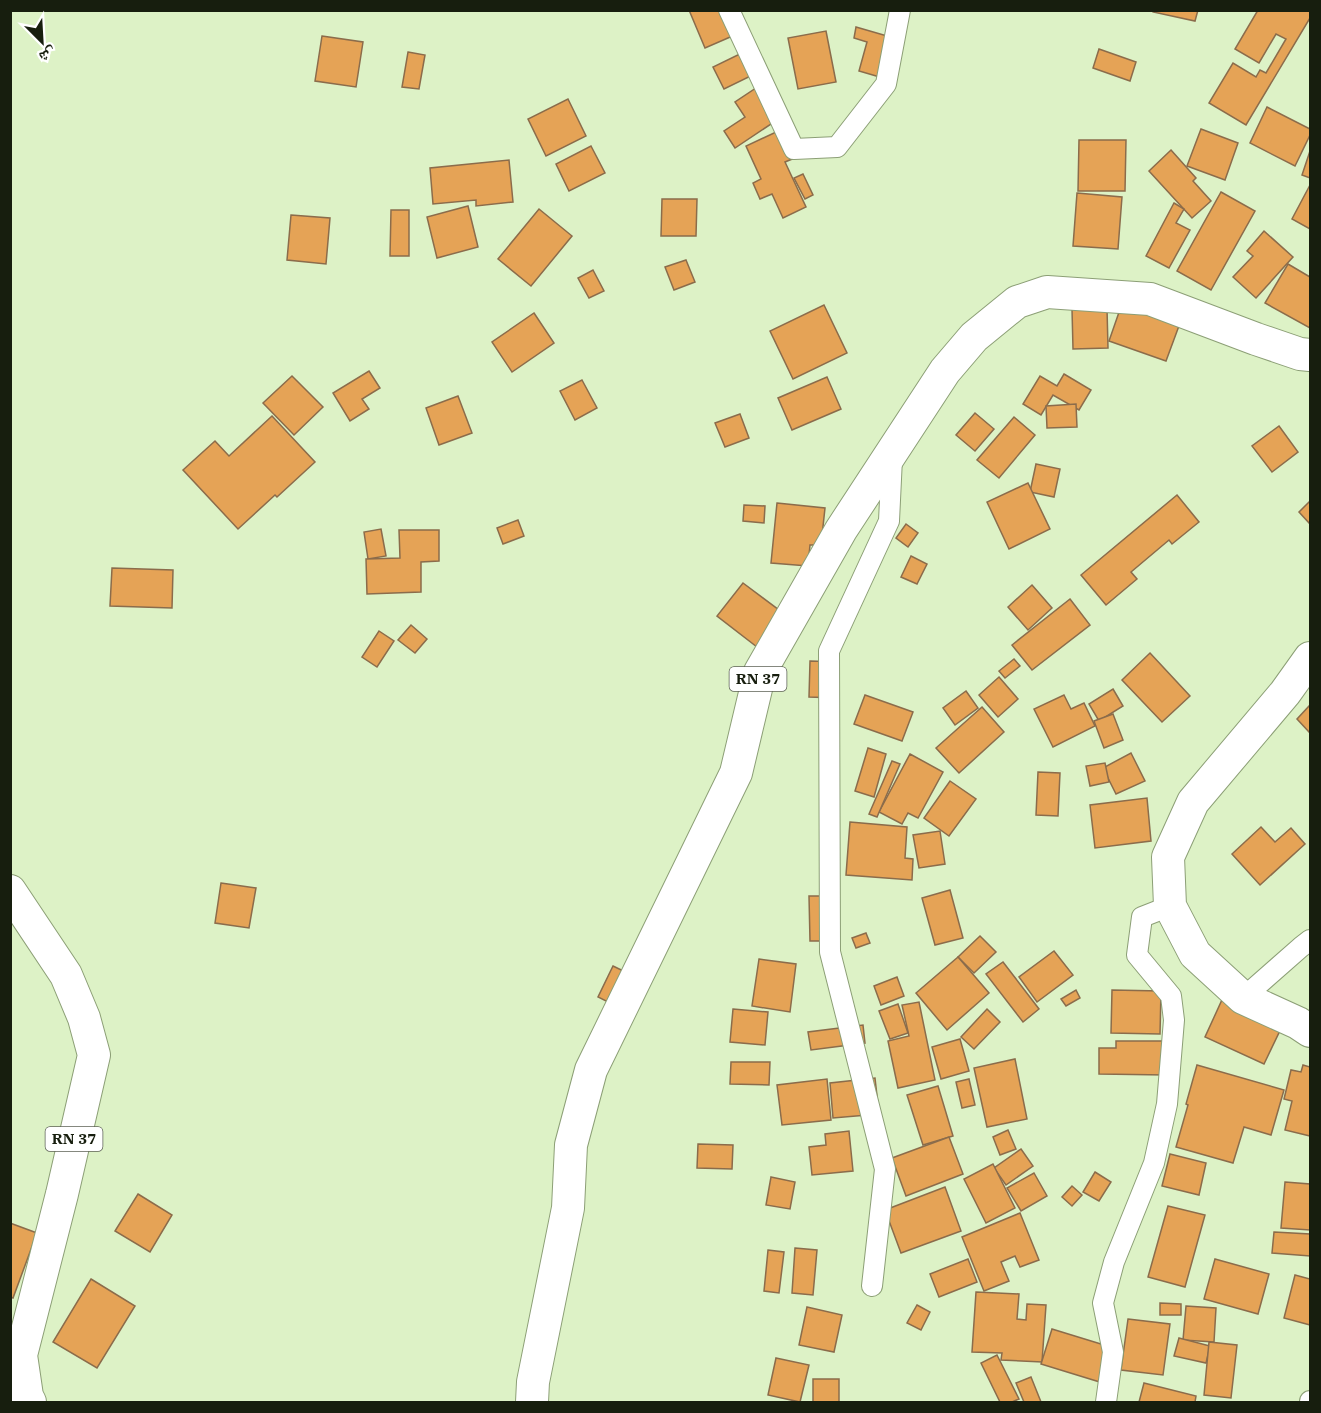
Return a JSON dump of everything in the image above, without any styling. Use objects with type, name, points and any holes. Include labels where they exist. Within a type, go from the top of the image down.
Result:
[{"type":"main road","name":"RN 37","points":[[532,1402],[533,1382],[568,1208],[571,1145],[591,1070],[736,772],[760,672],[841,530],[945,371],[974,337],[1017,302],[1047,292],[1150,299],[1256,339],[1300,354],[1311,355]]},
{"type":"main road","points":[[1311,658],[1285,693],[1193,802],[1168,857],[1170,906],[1195,954],[1243,998],[1311,1031]]},
{"type":"main road","name":"RN 37","points":[[10,891],[66,975],[84,1018],[94,1055],[21,1355],[27,1396],[30,1402]]},
{"type":"street","points":[[729,10],[794,148],[837,147],[886,84],[900,10]]},
{"type":"street","points":[[872,1286],[885,1169],[830,952],[829,651],[889,521],[892,452]]},
{"type":"street","points":[[1106,1402],[1113,1352],[1102,1303],[1114,1262],[1154,1163],[1167,1104],[1174,1020],[1171,996],[1137,955],[1138,945],[1142,917],[1170,906]]},
{"type":"street","points":[[1243,998],[1311,940]]},
{"type":"building","points":[[689,10],[735,10],[744,31],[705,48]]},
{"type":"building","points":[[1153,10],[1198,10],[1195,21],[1153,12]]},
{"type":"building","points":[[1258,10],[1310,10],[1310,18],[1246,125],[1209,103],[1233,63],[1256,77],[1260,70],[1266,73],[1286,39],[1276,34],[1259,63],[1235,49]]},
{"type":"building","points":[[856,27],[901,40],[890,80],[859,71],[867,42],[854,38]]},
{"type":"building","points":[[826,31],[836,82],[798,89],[788,38]]},
{"type":"building","points":[[322,36],[363,42],[356,87],[315,81]]},
{"type":"building","points":[[750,49],[761,71],[724,89],[713,67]]},
{"type":"building","points":[[1099,49],[1136,62],[1130,81],[1093,68]]},
{"type":"building","points":[[408,52],[425,55],[419,89],[402,87]]},
{"type":"building","points":[[762,84],[783,116],[735,148],[724,131],[745,117],[735,102]]},
{"type":"building","points":[[568,99],[586,136],[546,156],[528,119]]},
{"type":"building","points":[[1267,107],[1310,129],[1310,135],[1295,166],[1250,143]]},
{"type":"building","points":[[789,126],[802,155],[785,162],[806,207],[783,218],[772,194],[760,199],[753,183],[761,179],[746,146]]},
{"type":"building","points":[[1201,129],[1238,143],[1225,180],[1187,166]]},
{"type":"building","points":[[1079,140],[1126,140],[1125,191],[1078,191]]},
{"type":"building","points":[[591,146],[605,173],[569,191],[556,164]]},
{"type":"building","points":[[1171,150],[1196,178],[1193,181],[1211,201],[1192,218],[1149,171]]},
{"type":"building","points":[[1310,151],[1310,178],[1302,175]]},
{"type":"building","points":[[509,160],[513,202],[476,206],[476,200],[433,204],[430,168]]},
{"type":"building","points":[[803,174],[813,195],[805,199],[794,178]]},
{"type":"building","points":[[1310,185],[1310,229],[1292,219]]},
{"type":"building","points":[[1221,192],[1255,211],[1211,290],[1177,271]]},
{"type":"building","points":[[1077,193],[1122,197],[1118,249],[1073,246]]},
{"type":"building","points":[[662,199],[697,199],[696,236],[661,236]]},
{"type":"building","points":[[1174,203],[1184,209],[1176,223],[1190,230],[1169,268],[1146,256]]},
{"type":"building","points":[[468,206],[478,247],[437,258],[427,217]]},
{"type":"building","points":[[539,209],[572,236],[531,286],[498,259]]},
{"type":"building","points":[[391,210],[409,210],[409,256],[390,256]]},
{"type":"building","points":[[291,215],[330,218],[326,264],[287,260]]},
{"type":"building","points":[[1264,231],[1293,257],[1256,298],[1233,277],[1253,256],[1247,251]]},
{"type":"building","points":[[686,260],[695,282],[674,290],[665,267]]},
{"type":"building","points":[[1288,264],[1310,277],[1310,328],[1265,303]]},
{"type":"building","points":[[593,270],[604,291],[589,298],[578,278]]},
{"type":"building","points":[[1125,295],[1183,315],[1166,361],[1109,341]]},
{"type":"building","points":[[824,305],[847,353],[793,379],[770,331]]},
{"type":"building","points":[[1107,308],[1108,348],[1073,349],[1072,309]]},
{"type":"building","points":[[534,313],[554,343],[512,372],[492,342]]},
{"type":"building","points":[[369,371],[380,388],[362,399],[369,409],[350,421],[333,393]]},
{"type":"building","points":[[1064,374],[1091,390],[1079,410],[1053,395],[1041,415],[1023,404],[1040,376],[1057,386]]},
{"type":"building","points":[[292,376],[323,407],[294,435],[263,403]]},
{"type":"building","points":[[827,377],[841,409],[792,430],[778,398]]},
{"type":"building","points":[[582,380],[597,408],[575,420],[560,391]]},
{"type":"building","points":[[458,396],[472,433],[439,445],[426,408]]},
{"type":"building","points":[[1076,404],[1077,427],[1047,428],[1046,406]]},
{"type":"building","points":[[975,413],[994,429],[975,451],[956,435]]},
{"type":"building","points":[[740,414],[749,438],[725,447],[715,423]]},
{"type":"building","points":[[272,416],[315,462],[238,529],[183,470],[215,441],[229,456]]},
{"type":"building","points":[[1014,417],[1035,435],[999,478],[977,460]]},
{"type":"building","points":[[1279,426],[1298,452],[1272,472],[1252,446]]},
{"type":"building","points":[[1036,464],[1060,469],[1054,497],[1030,492]]},
{"type":"building","points":[[1028,483],[1050,529],[1009,549],[987,502]]},
{"type":"building","points":[[1177,495],[1199,522],[1172,544],[1169,540],[1131,572],[1137,579],[1106,605],[1081,575]]},
{"type":"building","points":[[1310,501],[1310,524],[1299,512]]},
{"type":"building","points":[[777,503],[825,508],[821,545],[810,545],[808,566],[771,563]]},
{"type":"building","points":[[744,505],[765,506],[764,523],[743,521]]},
{"type":"building","points":[[518,520],[524,536],[503,544],[497,528]]},
{"type":"building","points":[[906,524],[918,533],[908,547],[896,538]]},
{"type":"building","points":[[381,529],[386,556],[368,559],[364,532]]},
{"type":"building","points":[[399,530],[439,530],[439,561],[421,562],[421,592],[367,594],[366,559],[400,558]]},
{"type":"building","points":[[911,556],[927,564],[917,584],[901,577]]},
{"type":"building","points":[[112,568],[173,570],[172,608],[110,606]]},
{"type":"building","points":[[743,583],[783,613],[757,647],[717,616]]},
{"type":"building","points":[[1032,585],[1052,608],[1028,630],[1008,607]]},
{"type":"building","points":[[1070,599],[1090,625],[1032,670],[1012,645]]},
{"type":"building","points":[[411,625],[427,639],[415,653],[398,640]]},
{"type":"building","points":[[379,631],[394,641],[377,667],[362,657]]},
{"type":"building","points":[[1150,653],[1190,696],[1162,722],[1122,680]]},
{"type":"building","points":[[1014,659],[1020,666],[1005,678],[999,671]]},
{"type":"building","points":[[810,661],[838,662],[837,698],[809,697]]},
{"type":"building","points":[[999,677],[1018,699],[998,717],[979,695]]},
{"type":"building","points":[[1113,689],[1123,706],[1099,721],[1089,704]]},
{"type":"building","points":[[966,691],[978,708],[955,725],[943,708]]},
{"type":"building","points":[[865,695],[913,712],[902,741],[854,724]]},
{"type":"building","points":[[1064,695],[1071,709],[1084,703],[1095,726],[1053,747],[1034,709]]},
{"type":"building","points":[[1310,705],[1310,733],[1297,719]]},
{"type":"building","points":[[982,707],[1004,732],[959,773],[936,748]]},
{"type":"building","points":[[1113,714],[1123,740],[1104,748],[1094,721]]},
{"type":"building","points":[[868,748],[886,754],[874,797],[855,791]]},
{"type":"building","points":[[1131,753],[1145,781],[1116,794],[1103,768]]},
{"type":"building","points":[[910,754],[943,772],[918,818],[908,813],[902,824],[879,812]]},
{"type":"building","points":[[892,761],[900,764],[877,817],[869,814]]},
{"type":"building","points":[[1105,763],[1109,782],[1090,786],[1086,766]]},
{"type":"building","points":[[1038,772],[1060,773],[1058,816],[1036,815]]},
{"type":"building","points":[[950,781],[976,799],[949,836],[924,818]]},
{"type":"building","points":[[1147,798],[1151,841],[1095,848],[1090,805]]},
{"type":"building","points":[[850,822],[907,827],[905,858],[913,859],[912,880],[846,875]]},
{"type":"building","points":[[1261,827],[1275,842],[1291,828],[1305,844],[1260,885],[1232,854]]},
{"type":"building","points":[[940,831],[945,864],[919,868],[913,835]]},
{"type":"building","points":[[221,883],[256,888],[249,928],[215,923]]},
{"type":"building","points":[[950,890],[963,938],[935,945],[922,898]]},
{"type":"building","points":[[809,896],[833,896],[833,941],[810,941]]},
{"type":"building","points":[[866,933],[870,943],[856,948],[852,938]]},
{"type":"building","points":[[980,936],[996,952],[974,973],[958,957]]},
{"type":"building","points":[[1054,951],[1073,975],[1037,1002],[1019,977]]},
{"type":"building","points":[[958,957],[989,993],[947,1030],[916,993]]},
{"type":"building","points":[[759,959],[796,964],[790,1012],[752,1006]]},
{"type":"building","points":[[1003,962],[1039,1009],[1023,1022],[986,974]]},
{"type":"building","points":[[613,966],[636,977],[620,1008],[598,997]]},
{"type":"building","points":[[897,977],[904,996],[881,1005],[874,986]]},
{"type":"building","points":[[1076,990],[1080,998],[1066,1006],[1061,999]]},
{"type":"building","points":[[1112,990],[1161,991],[1160,1034],[1111,1033]]},
{"type":"building","points":[[1226,991],[1286,1018],[1264,1064],[1205,1037]]},
{"type":"building","points":[[919,1002],[935,1080],[898,1088],[888,1041],[909,1036],[902,1005]]},
{"type":"building","points":[[898,1004],[908,1033],[890,1039],[879,1011]]},
{"type":"building","points":[[733,1009],[768,1012],[765,1045],[730,1042]]},
{"type":"building","points":[[987,1009],[1000,1022],[974,1049],[961,1037]]},
{"type":"building","points":[[863,1025],[865,1043],[811,1050],[808,1032]]},
{"type":"building","points":[[960,1039],[969,1071],[941,1079],[932,1047]]},
{"type":"building","points":[[1116,1041],[1166,1041],[1166,1075],[1099,1074],[1099,1048],[1116,1048]]},
{"type":"building","points":[[1015,1059],[1027,1119],[987,1127],[974,1068]]},
{"type":"building","points":[[731,1062],[770,1062],[769,1085],[730,1084]]},
{"type":"building","points":[[1197,1065],[1284,1090],[1271,1135],[1244,1127],[1233,1163],[1176,1147]]},
{"type":"building","points":[[1303,1065],[1310,1067],[1310,1136],[1285,1130],[1292,1101],[1284,1099],[1291,1070],[1301,1072]]},
{"type":"building","points":[[875,1078],[879,1114],[833,1118],[830,1083]]},
{"type":"building","points":[[827,1079],[831,1120],[782,1125],[777,1085]]},
{"type":"building","points":[[969,1079],[975,1105],[962,1108],[956,1082]]},
{"type":"building","points":[[938,1086],[953,1136],[923,1145],[907,1095]]},
{"type":"building","points":[[1008,1130],[1016,1149],[1000,1155],[993,1137]]},
{"type":"building","points":[[849,1131],[853,1171],[812,1175],[809,1147],[826,1145],[825,1134]]},
{"type":"building","points":[[949,1137],[963,1174],[906,1196],[892,1158]]},
{"type":"building","points":[[698,1144],[733,1145],[732,1169],[697,1168]]},
{"type":"building","points":[[1021,1149],[1033,1166],[1006,1185],[994,1168]]},
{"type":"building","points":[[1170,1154],[1206,1163],[1199,1195],[1162,1186]]},
{"type":"building","points":[[993,1164],[1015,1208],[986,1223],[964,1179]]},
{"type":"building","points":[[1095,1172],[1111,1182],[1099,1201],[1083,1192]]},
{"type":"building","points":[[1034,1173],[1047,1196],[1021,1211],[1007,1188]]},
{"type":"building","points":[[771,1177],[795,1182],[790,1209],[766,1205]]},
{"type":"building","points":[[1285,1182],[1310,1184],[1310,1230],[1281,1228]]},
{"type":"building","points":[[1072,1186],[1082,1195],[1072,1206],[1062,1197]]},
{"type":"building","points":[[945,1187],[961,1231],[901,1253],[885,1210]]},
{"type":"building","points":[[138,1194],[172,1215],[150,1252],[115,1231]]},
{"type":"building","points":[[1168,1206],[1205,1215],[1185,1287],[1148,1277]]},
{"type":"building","points":[[1020,1213],[1039,1260],[1020,1267],[1015,1256],[1001,1262],[1009,1281],[984,1291],[962,1237]]},
{"type":"building","points":[[10,1223],[37,1233],[13,1298],[10,1297]]},
{"type":"building","points":[[1274,1232],[1310,1234],[1310,1256],[1272,1253]]},
{"type":"building","points":[[795,1248],[817,1250],[813,1295],[792,1293]]},
{"type":"building","points":[[768,1250],[784,1252],[779,1293],[764,1291]]},
{"type":"building","points":[[968,1259],[977,1282],[939,1297],[930,1274]]},
{"type":"building","points":[[1215,1259],[1269,1274],[1258,1314],[1204,1299]]},
{"type":"building","points":[[1295,1275],[1310,1279],[1310,1325],[1284,1318]]},
{"type":"building","points":[[91,1279],[135,1306],[97,1368],[53,1342]]},
{"type":"building","points":[[976,1292],[1019,1294],[1017,1319],[1026,1320],[1027,1304],[1046,1305],[1042,1362],[1001,1360],[1002,1353],[972,1352]]},
{"type":"building","points":[[1160,1303],[1181,1304],[1181,1315],[1160,1315]]},
{"type":"building","points":[[917,1305],[930,1312],[921,1330],[907,1323]]},
{"type":"building","points":[[1186,1306],[1216,1308],[1214,1342],[1183,1340]]},
{"type":"building","points":[[807,1307],[842,1315],[834,1352],[799,1345]]},
{"type":"building","points":[[1128,1319],[1170,1324],[1163,1375],[1121,1370]]},
{"type":"building","points":[[1052,1329],[1114,1348],[1103,1383],[1041,1364]]},
{"type":"building","points":[[1179,1338],[1210,1346],[1206,1363],[1174,1356]]},
{"type":"building","points":[[1209,1342],[1237,1345],[1231,1398],[1204,1395]]},
{"type":"building","points":[[997,1355],[1019,1399],[1012,1402],[1000,1402],[981,1363]]},
{"type":"building","points":[[776,1358],[809,1365],[800,1402],[768,1395]]},
{"type":"building","points":[[1031,1377],[1041,1402],[1024,1402],[1016,1383]]},
{"type":"building","points":[[813,1379],[839,1379],[839,1402],[813,1402]]},
{"type":"building","points":[[1144,1383],[1196,1396],[1195,1402],[1139,1402]]}]
